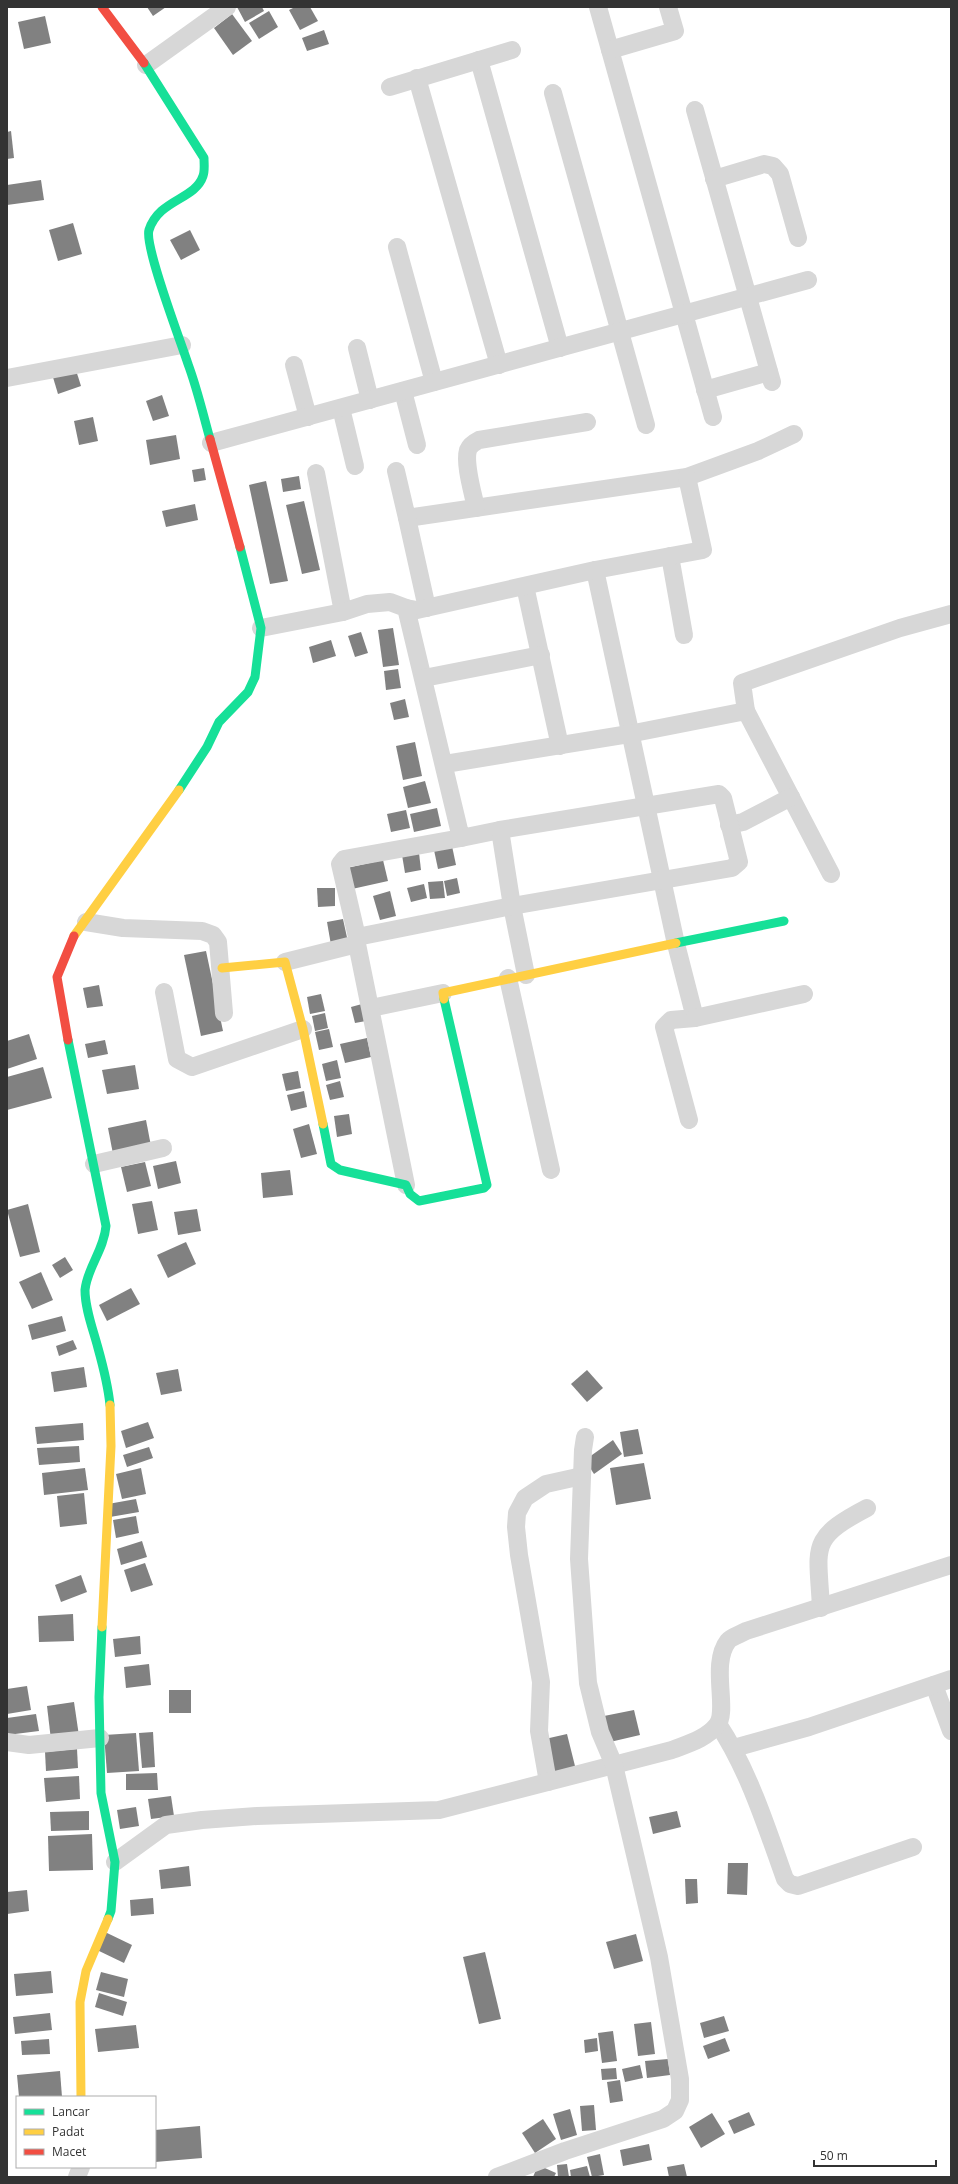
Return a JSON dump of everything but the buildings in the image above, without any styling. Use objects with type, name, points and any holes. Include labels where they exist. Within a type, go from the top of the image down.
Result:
[{"type":"street","points":[[81,2096],[80,2002],[86,1972],[111,1911],[115,1862],[101,1793],[99,1697],[112,1446],[111,1408],[106,1378],[86,1301],[86,1282],[90,1269],[106,1239],[106,1226],[68,1044],[57,977],[71,940],[86,922],[183,785],[207,747],[219,722],[248,692],[255,678],[261,628],[211,443],[182,345],[150,248],[149,230],[156,218],[167,205],[195,190],[204,176],[204,158],[146,65],[102,7]]},
{"type":"street","points":[[146,65],[227,7]]},
{"type":"street","points":[[598,7],[713,417]]},
{"type":"street","points":[[610,50],[675,31],[668,7]]},
{"type":"street","points":[[390,87],[512,50]]},
{"type":"street","points":[[479,60],[560,348]]},
{"type":"street","points":[[417,78],[499,365]]},
{"type":"street","points":[[552,93],[646,425]]},
{"type":"street","points":[[695,110],[770,377],[705,390]]},
{"type":"street","points":[[714,179],[764,164],[773,166],[780,174],[798,238]]},
{"type":"street","points":[[397,247],[434,382]]},
{"type":"street","points":[[211,443],[808,280]]},
{"type":"street","points":[[7,378],[182,345]]},
{"type":"street","points":[[357,348],[370,400]]},
{"type":"street","points":[[294,364],[308,417]]},
{"type":"street","points":[[402,391],[417,445]]},
{"type":"street","points":[[341,408],[355,466]]},
{"type":"street","points":[[476,508],[468,468],[468,450],[473,443],[479,440],[587,422]]},
{"type":"street","points":[[407,518],[687,477],[758,451],[794,434]]},
{"type":"street","points":[[396,471],[427,608]]},
{"type":"street","points":[[316,473],[343,612]]},
{"type":"street","points":[[261,628],[343,612],[368,604],[390,602],[406,608],[417,610],[595,570],[702,550],[687,477]]},
{"type":"street","points":[[670,556],[684,635]]},
{"type":"street","points":[[595,570],[629,734],[663,880],[676,944],[695,1018]]},
{"type":"street","points":[[525,586],[560,746]]},
{"type":"street","points":[[406,608],[445,764],[461,838]]},
{"type":"street","points":[[831,874],[746,711],[742,683],[900,628],[951,614]]},
{"type":"street","points":[[424,678],[541,655]]},
{"type":"street","points":[[445,764],[629,734],[746,711]]},
{"type":"street","points":[[222,968],[285,962],[357,940],[512,906],[732,868],[737,866],[739,862],[723,798],[719,794],[500,830],[344,860],[341,862],[340,867],[357,940],[406,1185],[410,1194],[419,1201],[484,1188],[487,1185],[443,993]]},
{"type":"street","points":[[729,825],[743,822],[791,797]]},
{"type":"street","points":[[500,830],[512,906],[526,975]]},
{"type":"street","points":[[371,1008],[784,921]]},
{"type":"street","points":[[86,922],[123,928],[202,931],[213,935],[218,942],[222,968],[224,1013]]},
{"type":"street","points":[[285,962],[303,1029],[331,1164],[340,1170],[406,1185]]},
{"type":"street","points":[[508,978],[551,1170]]},
{"type":"street","points":[[164,992],[177,1059],[192,1067],[303,1029]]},
{"type":"street","points":[[689,1120],[664,1027],[671,1020],[695,1018],[804,994]]},
{"type":"street","points":[[94,1164],[163,1148]]},
{"type":"street","points":[[497,2177],[565,2151],[663,2119],[675,2111],[680,2100],[680,2079],[658,1957],[614,1765],[600,1732],[588,1683],[579,1559],[585,1437]]},
{"type":"street","points":[[548,1782],[539,1731],[541,1682],[519,1555],[516,1527],[517,1513],[525,1498],[546,1484],[582,1476]]},
{"type":"street","points":[[821,1608],[818,1550],[827,1533],[841,1522],[867,1508]]},
{"type":"street","points":[[115,1862],[166,1825],[202,1820],[257,1816],[439,1810],[672,1750],[707,1735],[718,1724],[721,1708],[720,1659],[728,1641],[746,1631],[951,1565]]},
{"type":"street","points":[[734,1748],[809,1727],[951,1679]]},
{"type":"street","points":[[934,1685],[951,1731]]},
{"type":"street","points":[[718,1724],[734,1748],[746,1773],[785,1879],[790,1884],[798,1886],[913,1847]]},
{"type":"street","points":[[7,1742],[29,1745],[100,1738]]},
{"type":"traffic: fast","points":[[144,63],[204,158],[204,174],[199,184],[193,190],[161,212],[154,220],[149,230],[149,239],[157,274],[194,382],[210,439]]},
{"type":"traffic: fast","points":[[179,790],[207,747],[219,722],[248,692],[255,677],[261,628],[240,547]]},
{"type":"traffic: fast","points":[[676,943],[784,921]]},
{"type":"traffic: fast","points":[[323,1124],[331,1164],[340,1170],[406,1185],[410,1194],[419,1201],[484,1188],[487,1185],[444,999]]},
{"type":"traffic: fast","points":[[68,1040],[106,1226],[105,1235],[86,1282],[85,1297],[108,1390],[110,1405]]},
{"type":"traffic: fast","points":[[102,1627],[99,1697],[101,1793],[115,1862],[111,1911],[108,1919]]},
{"type":"traffic: slow","points":[[74,936],[179,790]]},
{"type":"traffic: slow","points":[[444,999],[443,993],[676,943]]},
{"type":"traffic: slow","points":[[222,968],[285,962],[303,1029],[323,1124]]},
{"type":"traffic: slow","points":[[102,1627],[111,1446],[110,1405]]},
{"type":"traffic: slow","points":[[81,2096],[80,2002],[86,1971],[108,1919]]},
{"type":"traffic: jam","points":[[102,7],[144,63]]},
{"type":"traffic: jam","points":[[210,439],[240,547]]},
{"type":"traffic: jam","points":[[68,1040],[57,977],[74,936]]}]
